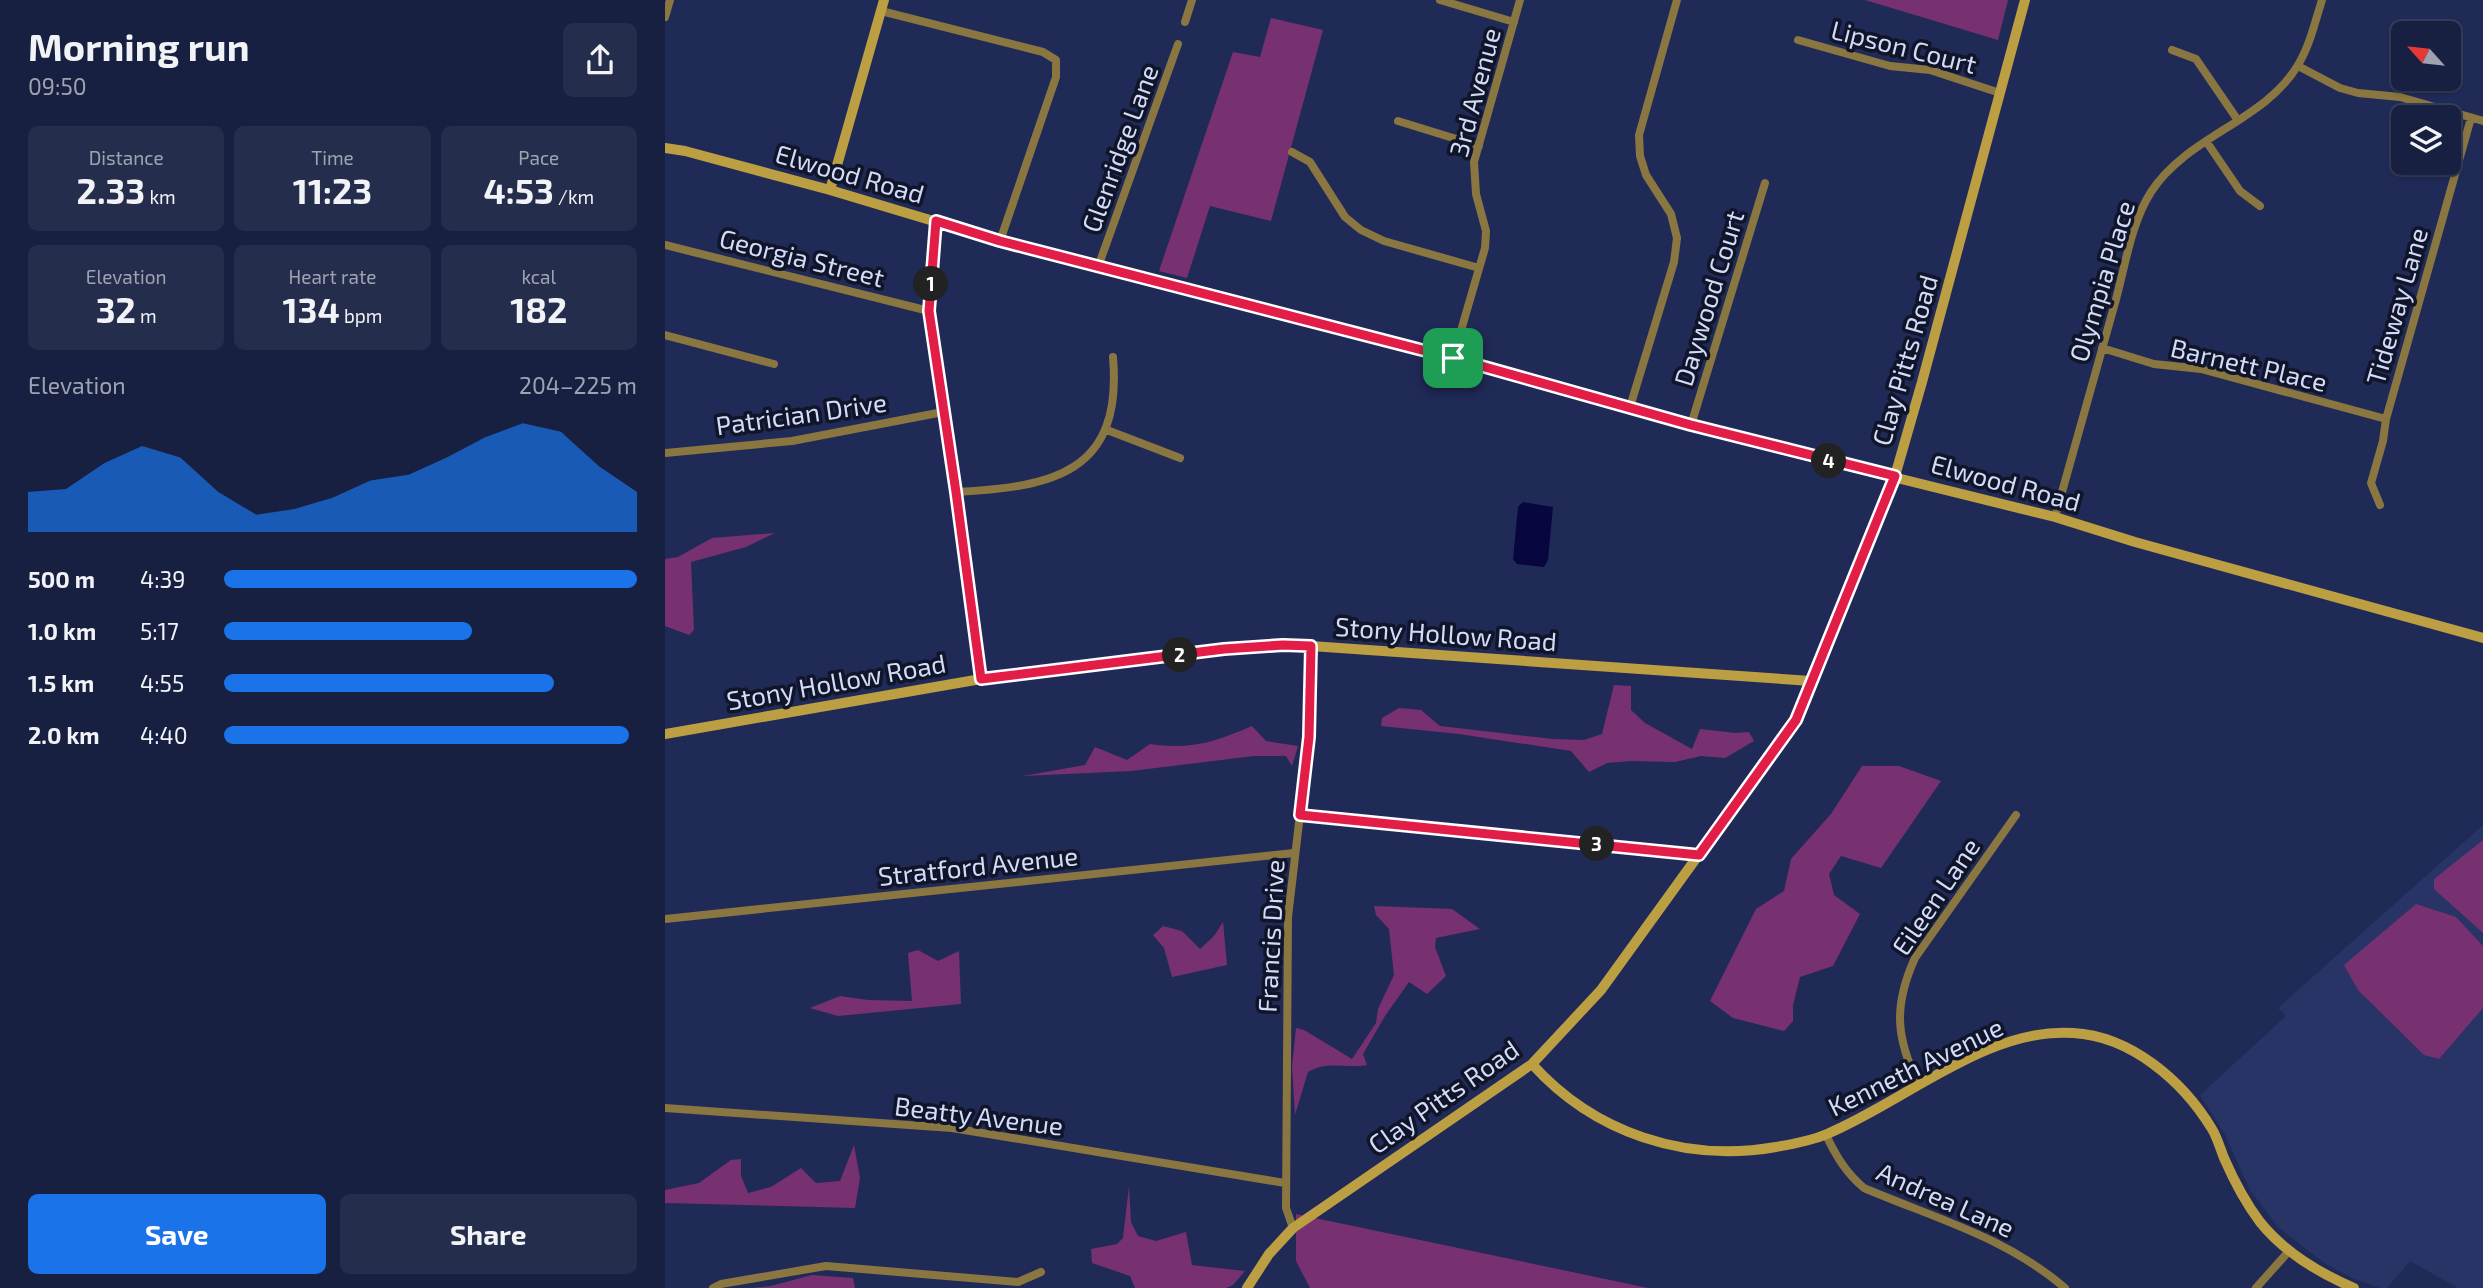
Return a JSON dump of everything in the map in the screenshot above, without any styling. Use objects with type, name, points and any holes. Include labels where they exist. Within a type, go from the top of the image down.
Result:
[{"type":"street","points":[[665,17],[670,0]]},
{"type":"street","points":[[1185,22],[1192,0]]},
{"type":"street","points":[[1440,0],[1514,22]]},
{"type":"street","name":"3rd Avenue","points":[[1453,358],[1485,248],[1486,230],[1473,177],[1479,146],[1520,0]]},
{"type":"street","points":[[1630,407],[1674,262],[1677,238],[1671,214],[1646,175],[1640,156],[1639,135],[1677,0]]},
{"type":"street","name":"Clay Pitts Road","points":[[1247,1288],[1269,1254],[1293,1228],[1532,1064],[1601,990],[1796,720],[1895,476],[2025,0]]},
{"type":"street","name":"Olympia Place","points":[[2055,517],[2132,241],[2149,194],[2172,165],[2274,93],[2298,66],[2309,43],[2322,0]]},
{"type":"street","points":[[830,191],[883,6],[1043,52],[1056,60],[1056,77],[1000,241]]},
{"type":"street","name":"Lipson Court","points":[[1798,40],[1890,66],[1930,71],[2000,93]]},
{"type":"street","name":"Glenridge Lane","points":[[1098,267],[1178,44]]},
{"type":"street","points":[[2172,50],[2196,60],[2237,119]]},
{"type":"street","points":[[2298,66],[2340,88],[2358,93],[2400,97],[2483,121]]},
{"type":"street","name":"Tideway Lane","points":[[2380,505],[2371,483],[2386,419],[2471,118]]},
{"type":"street","points":[[1398,121],[1479,146]]},
{"type":"street","points":[[2206,141],[2240,191],[2260,206]]},
{"type":"street","name":"Elwood Road","points":[[665,148],[830,191],[1000,241],[1453,358],[1691,425],[2055,517],[2135,542],[2483,638]]},
{"type":"street","points":[[1292,152],[1310,162],[1345,217],[1361,230],[1384,241],[1479,268]]},
{"type":"street","name":"Daywood Court","points":[[1691,425],[1765,183]]},
{"type":"street","points":[[936,221],[929,311],[981,679]]},
{"type":"street","name":"Georgia Street","points":[[665,245],[929,311]]},
{"type":"street","points":[[665,335],[774,364]]},
{"type":"street","name":"Barnett Place","points":[[2102,348],[2154,364],[2201,369],[2386,419]]},
{"type":"street","points":[[956,492],[1047,481],[1080,463],[1107,430],[1115,382],[1113,358]]},
{"type":"street","name":"Patrician Drive","points":[[665,453],[792,441],[943,412]]},
{"type":"street","points":[[1107,430],[1180,458]]},
{"type":"street","name":"Stony Hollow Road","points":[[665,734],[981,679],[1235,648],[1283,645],[1811,681]]},
{"type":"street","name":"Francis Drive","points":[[1293,1228],[1286,1208],[1285,1183],[1287,917],[1309,737],[1311,646]]},
{"type":"street","points":[[1300,815],[1699,855]]},
{"type":"street","name":"Eileen Lane","points":[[1919,1085],[1908,1063],[1899,1021],[1900,1000],[1906,977],[1915,958],[2015,815]]},
{"type":"street","name":"Stratford Avenue","points":[[665,919],[1294,853]]},
{"type":"street","name":"Kenneth Avenue","points":[[1532,1064],[1550,1084],[1592,1115],[1644,1139],[1697,1150],[1749,1152],[1826,1135],[1994,1048],[2036,1035],[2076,1033],[2095,1036],[2120,1045],[2167,1075],[2184,1091],[2213,1130],[2235,1184],[2246,1203],[2273,1237],[2289,1251],[2330,1277],[2354,1288]]},
{"type":"street","name":"Beatty Avenue","points":[[665,1108],[952,1129],[1285,1183]]},
{"type":"street","name":"Andrea Lane","points":[[1826,1135],[1851,1178],[1864,1188],[1994,1240],[2028,1259],[2065,1288]]},
{"type":"street","points":[[2256,1288],[2289,1251]]},
{"type":"street","points":[[713,1288],[722,1284],[826,1266],[1018,1282],[1041,1272]]},
{"type":"shaded area","points":[[1865,0],[2008,0],[1998,40]]},
{"type":"shaded area","points":[[1271,18],[1323,30],[1271,221],[1210,206],[1187,278],[1159,271],[1233,52],[1260,57]]},
{"type":"shaded area","points":[[1523,502],[1553,507],[1548,560],[1544,567],[1517,564],[1513,559],[1518,507]]},
{"type":"shaded area","points":[[775,533],[746,547],[691,562],[694,630],[689,635],[665,626],[665,559],[678,557],[712,538]]},
{"type":"shaded area","points":[[1614,685],[1631,686],[1631,710],[1645,723],[1692,749],[1700,729],[1749,732],[1754,741],[1725,758],[1701,756],[1675,762],[1607,763],[1589,772],[1571,751],[1459,734],[1381,726],[1382,718],[1399,708],[1421,710],[1440,726],[1584,740],[1602,734]]},
{"type":"shaded area","points":[[1252,726],[1266,741],[1298,746],[1292,766],[1286,756],[1254,756],[1131,771],[1023,776],[1085,765],[1095,747],[1127,760],[1150,744],[1178,746],[1203,743]]},
{"type":"shaded area","points":[[1862,766],[1899,766],[1941,781],[1881,868],[1841,856],[1829,874],[1834,895],[1860,914],[1833,966],[1800,977],[1793,1005],[1793,1021],[1784,1031],[1733,1018],[1710,1001],[1756,909],[1784,891],[1791,859],[1831,814]]},
{"type":"shaded area","points":[[2483,825],[2483,1288],[2458,1288],[2410,1261],[2387,1288],[2380,1288],[2354,1279],[2324,1263],[2278,1227],[2250,1190],[2224,1133],[2200,1095],[2286,1016],[2278,1008]]},
{"type":"shaded area","points":[[2483,840],[2483,933],[2434,889],[2434,879]]},
{"type":"shaded area","points":[[2416,904],[2456,917],[2483,946],[2483,1008],[2439,1059],[2424,1055],[2358,990],[2344,965]]},
{"type":"shaded area","points":[[1374,906],[1452,909],[1480,929],[1436,938],[1435,947],[1446,976],[1427,994],[1409,982],[1363,1054],[1367,1065],[1323,1066],[1308,1072],[1295,1115],[1292,1067],[1296,1028],[1304,1030],[1352,1059],[1376,1023],[1378,1009],[1394,975],[1389,929],[1376,915]]},
{"type":"shaded area","points":[[1223,922],[1227,965],[1172,977],[1164,948],[1153,935],[1163,926],[1182,931],[1200,949],[1214,936]]},
{"type":"shaded area","points":[[918,950],[938,961],[959,951],[961,1004],[838,1016],[810,1008],[840,996],[912,1001],[908,953]]},
{"type":"shaded area","points":[[854,1145],[860,1178],[855,1208],[665,1203],[665,1190],[699,1183],[731,1160],[741,1159],[741,1176],[748,1193],[771,1187],[801,1168],[816,1183],[840,1181]]},
{"type":"shaded area","points":[[1129,1186],[1131,1222],[1138,1236],[1156,1241],[1186,1232],[1192,1265],[1245,1271],[1233,1285],[1226,1288],[1135,1288],[1130,1276],[1092,1263],[1091,1249],[1117,1244],[1123,1238]]},
{"type":"shaded area","points":[[1296,1214],[1648,1288],[1310,1288],[1296,1261]]},
{"type":"shaded area","points":[[812,1275],[853,1278],[855,1288],[752,1288],[771,1286]]},
{"type":"route","points":[[936,221],[1000,241],[1453,358],[1691,425],[1895,476],[1796,720],[1699,855],[1300,815],[1309,737],[1311,646],[1224,649],[981,679],[929,311],[936,221]]}]
